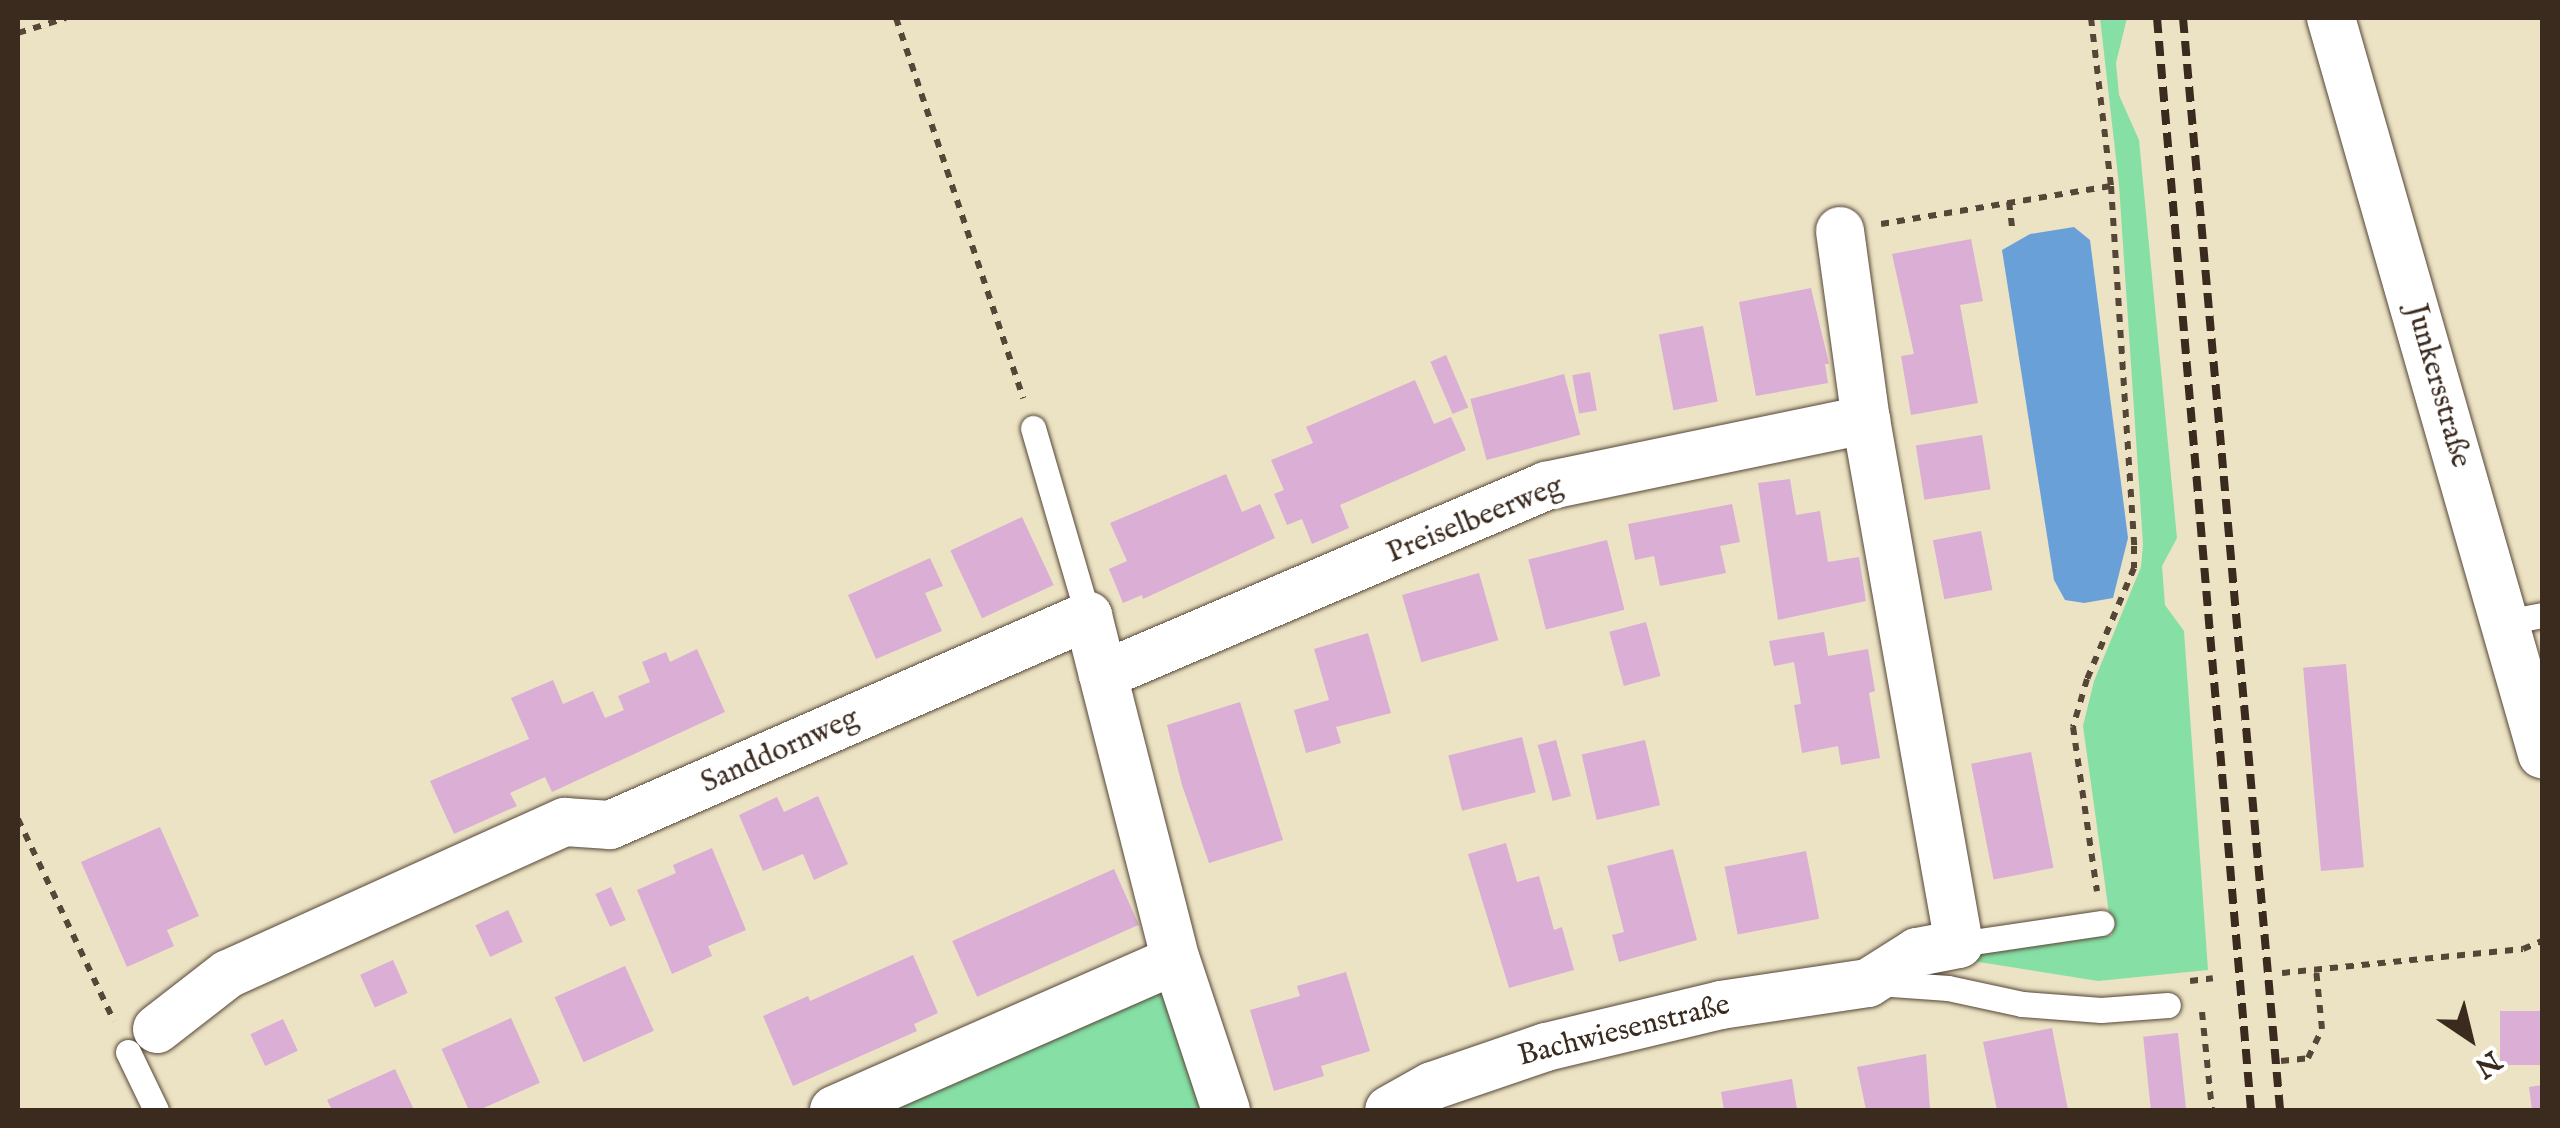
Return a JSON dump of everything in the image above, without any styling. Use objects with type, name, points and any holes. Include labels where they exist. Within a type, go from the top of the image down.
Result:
[{"type":"street","name":"Junkersstraße","points":[[2331,18],[2524,618],[2542,754]]},
{"type":"street","points":[[1840,230],[1866,420],[1959,944]]},
{"type":"street","name":"Preiselbeerweg","points":[[1103,676],[1546,486],[1866,420]]},
{"type":"street","points":[[1088,616],[1176,960],[1226,1110]]},
{"type":"street","name":"Sanddornweg","points":[[143,1041],[228,974],[566,822],[610,825],[1088,616]]},
{"type":"street","name":"Bachwiesenstraße","points":[[1389,1110],[1432,1086],[1561,1042],[1721,1005],[1868,983],[1917,952],[1959,944]]},
{"type":"street","points":[[834,1110],[1176,960]]},
{"type":"lane","points":[[1033,428],[1088,616]]},
{"type":"lane","name":"Bachwiesenstraße","points":[[1959,944],[2101,922]]},
{"type":"lane","name":"Bachwiesenstraße","points":[[1868,983],[1948,988],[2022,1004],[2081,1009],[2168,1004]]},
{"type":"lane","points":[[143,1041],[156,1110]]},
{"type":"path","points":[[18,32],[66,18]]},
{"type":"path","points":[[896,18],[1033,428]]},
{"type":"path","points":[[2091,18],[2111,186],[2134,568],[2087,679],[2073,727],[2101,922]]},
{"type":"path","points":[[1840,230],[2111,186]]},
{"type":"path","points":[[2009,202],[2012,228]]},
{"type":"path","points":[[18,819],[143,1041]]},
{"type":"path","points":[[2282,973],[2523,949],[2542,941]]},
{"type":"path","points":[[2282,1061],[2308,1058],[2322,1030],[2316,969]]},
{"type":"path","points":[[2201,1002],[2212,1110]]},
{"type":"green space","points":[[2100,18],[2127,18],[2116,63],[2119,95],[2139,140],[2177,538],[2162,566],[2165,605],[2184,631],[2208,970],[2098,981],[1954,958],[2112,935],[2083,726],[2094,681],[2141,567],[2143,544],[2119,185]]},
{"type":"green space","points":[[1147,988],[1178,1002],[1209,1110],[868,1110]]},
{"type":"water","points":[[2074,227],[2090,240],[2128,538],[2113,598],[2084,603],[2065,600],[2054,580],[2002,250],[2030,234]]},
{"type":"building","points":[[1971,239],[1983,301],[1960,305],[1978,403],[1911,415],[1901,356],[1914,354],[1892,254]]},
{"type":"building","points":[[1811,288],[1829,364],[1825,364],[1828,383],[1756,396],[1739,302]]},
{"type":"building","points":[[1703,326],[1718,402],[1674,410],[1659,335]]},
{"type":"building","points":[[1446,355],[1468,407],[1453,414],[1430,362]]},
{"type":"building","points":[[1590,372],[1597,410],[1579,414],[1572,375]]},
{"type":"building","points":[[1564,374],[1580,435],[1487,460],[1470,399]]},
{"type":"building","points":[[1415,380],[1434,424],[1451,417],[1466,450],[1340,505],[1349,528],[1312,544],[1302,519],[1287,525],[1274,494],[1284,490],[1271,460],[1313,443],[1306,427]]},
{"type":"building","points":[[1982,435],[1991,489],[1924,500],[1916,445]]},
{"type":"building","points":[[1226,474],[1242,512],[1260,504],[1275,538],[1143,599],[1142,595],[1123,603],[1109,569],[1127,561],[1110,523]]},
{"type":"building","points":[[1790,479],[1796,515],[1820,511],[1828,562],[1859,557],[1866,601],[1778,620],[1758,483]]},
{"type":"building","points":[[1732,504],[1740,542],[1720,546],[1726,573],[1660,586],[1654,556],[1635,560],[1628,524]]},
{"type":"building","points":[[1022,517],[1054,585],[982,618],[950,550]]},
{"type":"building","points":[[1981,531],[1992,590],[1944,599],[1933,540]]},
{"type":"building","points":[[1607,540],[1624,610],[1546,629],[1528,560]]},
{"type":"building","points":[[930,558],[943,586],[925,593],[942,631],[876,659],[848,595]]},
{"type":"building","points":[[1479,573],[1498,640],[1421,662],[1402,595]]},
{"type":"building","points":[[1646,622],[1660,676],[1624,686],[1609,632]]},
{"type":"building","points":[[1824,632],[1828,656],[1868,649],[1875,691],[1869,693],[1880,758],[1841,765],[1838,746],[1802,753],[1794,705],[1801,704],[1794,662],[1774,666],[1769,641]]},
{"type":"building","points":[[1368,633],[1391,713],[1336,727],[1341,743],[1306,753],[1294,710],[1329,700],[1314,649]]},
{"type":"building","points":[[697,649],[725,712],[552,792],[545,777],[510,793],[517,806],[454,834],[430,781],[529,739],[511,698],[553,680],[563,704],[593,691],[605,718],[624,710],[618,696],[650,682],[642,662],[666,652],[670,662]]},
{"type":"building","points":[[2346,664],[2364,867],[2321,871],[2303,668]]},
{"type":"building","points":[[1240,702],[1283,840],[1209,863],[1182,785],[1167,725]]},
{"type":"building","points":[[1522,737],[1536,792],[1462,811],[1448,755]]},
{"type":"building","points":[[1556,740],[1571,796],[1553,801],[1538,745]]},
{"type":"building","points":[[1645,740],[1660,805],[1597,820],[1582,755]]},
{"type":"building","points":[[2031,752],[2054,868],[1994,879],[1971,764]]},
{"type":"building","points":[[818,796],[848,864],[814,880],[803,854],[763,871],[739,815],[777,797],[784,812]]},
{"type":"building","points":[[160,827],[199,916],[167,930],[174,946],[127,967],[81,862]]},
{"type":"building","points":[[1506,843],[1517,882],[1539,876],[1554,930],[1562,927],[1574,970],[1509,988],[1468,854]]},
{"type":"building","points":[[712,848],[746,930],[708,946],[712,956],[672,974],[637,890],[676,873],[673,865]]},
{"type":"building","points":[[1673,849],[1697,940],[1619,962],[1612,935],[1624,932],[1607,866]]},
{"type":"building","points":[[1806,851],[1819,919],[1738,935],[1725,867]]},
{"type":"building","points":[[1114,869],[1139,925],[977,997],[952,941]]},
{"type":"building","points":[[611,887],[626,920],[610,927],[595,894]]},
{"type":"building","points":[[508,910],[523,942],[490,957],[475,925]]},
{"type":"building","points":[[913,955],[938,1013],[914,1024],[917,1031],[793,1086],[763,1016],[808,996],[810,1001]]},
{"type":"building","points":[[393,960],[408,993],[375,1008],[360,975]]},
{"type":"building","points":[[625,966],[654,1031],[584,1062],[555,997]]},
{"type":"building","points":[[1346,972],[1370,1051],[1321,1066],[1324,1076],[1274,1091],[1250,1010],[1300,996],[1297,986]]},
{"type":"building","points":[[2500,1011],[2542,1011],[2542,1065],[2500,1065]]},
{"type":"building","points":[[511,1018],[540,1083],[479,1110],[469,1110],[442,1049]]},
{"type":"building","points":[[283,1019],[298,1051],[265,1066],[250,1034]]},
{"type":"building","points":[[2052,1028],[2068,1110],[1997,1110],[1983,1042]]},
{"type":"building","points":[[2178,1033],[2186,1110],[2151,1110],[2143,1037]]},
{"type":"building","points":[[1926,1054],[1930,1110],[1866,1110],[1857,1067]]},
{"type":"building","points":[[395,1069],[414,1110],[332,1110],[327,1100]]},
{"type":"building","points":[[1792,1079],[1797,1110],[1724,1110],[1721,1092]]},
{"type":"building","points":[[2542,1085],[2542,1110],[2532,1110],[2529,1087]]},
{"type":"railway","points":[[2157,18],[2251,1110]]},
{"type":"railway","points":[[2183,18],[2280,1110]]}]
